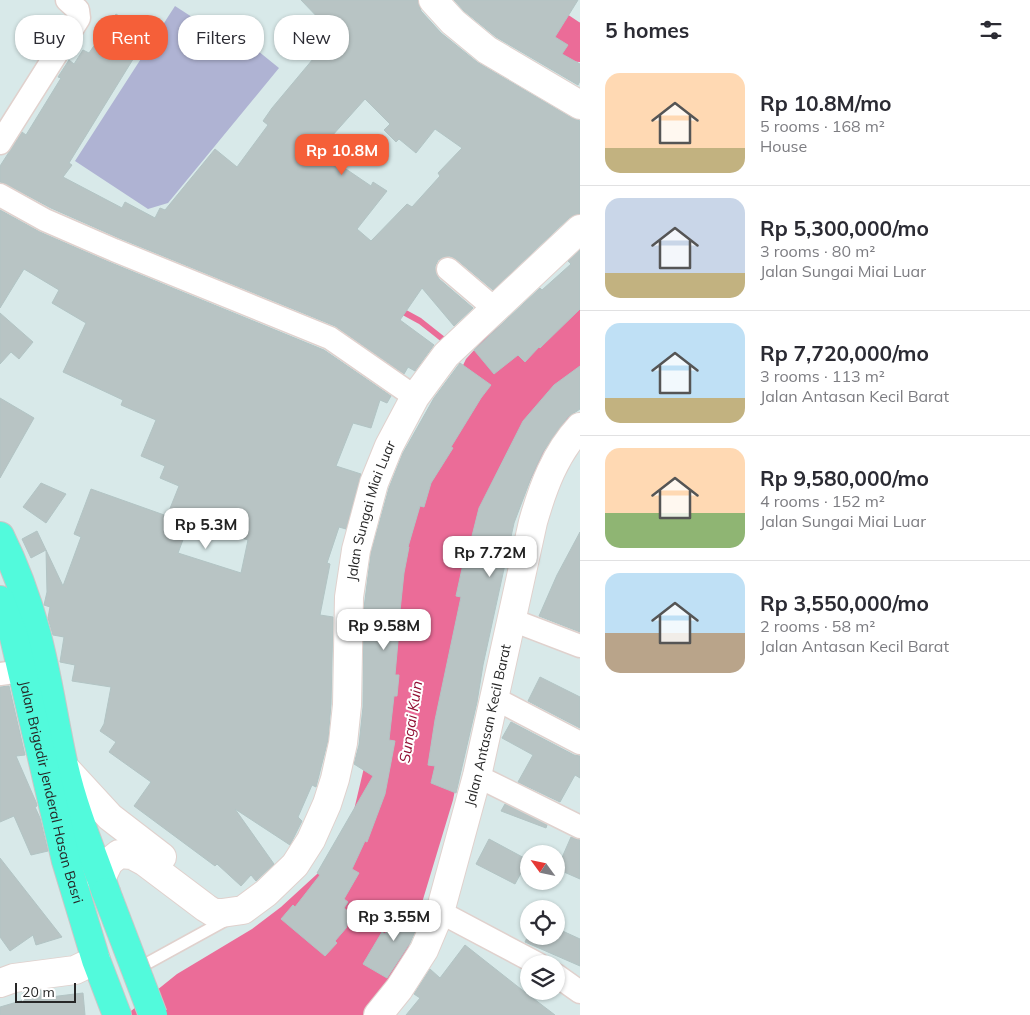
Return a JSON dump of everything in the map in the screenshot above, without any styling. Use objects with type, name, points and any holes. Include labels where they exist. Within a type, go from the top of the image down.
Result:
[{"type":"highway","name":"Jalan Brigadir Jenderal Hasan Basri","points":[[0,536],[13,563],[36,632],[64,767],[80,825],[153,1015]]},
{"type":"highway","name":"Jalan Brigadir Jenderal Hasan Basri","points":[[0,600],[14,638],[11,673],[66,861],[109,973],[117,1015]]},
{"type":"street","points":[[433,0],[453,22],[487,50],[580,104]]},
{"type":"street","points":[[3,131],[73,9]]},
{"type":"street","points":[[0,195],[45,220],[97,243],[330,338],[415,398]]},
{"type":"street","name":"Jalan Sungai Miai Luar","points":[[237,911],[266,893],[295,865],[311,840],[335,780],[343,743],[347,706],[350,597],[356,550],[374,483],[389,446],[415,398],[452,349],[580,229]]},
{"type":"street","points":[[448,269],[495,309]]},
{"type":"street","name":"Jalan Antasan Kecil Barat","points":[[378,1015],[399,989],[424,950],[440,912],[477,776],[541,494],[549,474],[562,451],[580,427]]},
{"type":"street","points":[[512,620],[580,646]]},
{"type":"street","points":[[494,698],[580,743]]},
{"type":"street","points":[[64,767],[110,817],[237,911]]},
{"type":"street","points":[[477,776],[580,827]]},
{"type":"street","points":[[104,886],[109,862],[119,854],[132,855],[214,913],[222,914],[237,911]]},
{"type":"street","points":[[440,912],[521,955]]},
{"type":"street","points":[[0,983],[14,978],[75,970],[109,973]]},
{"type":"street","points":[[565,981],[580,992]]},
{"type":"lane","points":[[109,973],[237,911]]},
{"type":"shaded area","points":[[175,6],[189,15],[178,15],[178,60],[264,60],[264,56],[279,68],[168,203],[148,209],[75,161],[140,60],[168,60],[168,17]]},
{"type":"water","name":"Sungai Kuin","points":[[580,260],[580,403],[547,445],[509,525],[453,800],[408,949],[372,1012],[365,1015],[126,1015],[177,974],[252,929],[281,907],[328,864],[349,831],[367,755],[389,614],[443,407],[466,359],[485,338]]},
{"type":"building","points":[[301,0],[418,0],[421,11],[441,33],[477,62],[580,121],[580,214],[569,218],[493,290],[456,259],[450,256],[438,260],[435,267],[439,279],[473,308],[454,326],[422,288],[400,320],[434,345],[415,371],[408,367],[404,374],[335,326],[119,238],[51,208],[0,182],[0,166],[22,132],[26,135],[61,78],[58,77],[69,60],[74,64],[77,60],[83,60],[83,50],[89,53],[93,47],[93,60],[133,60],[69,163],[72,165],[63,177],[122,208],[125,202],[155,218],[160,208],[165,210],[215,149],[237,167],[268,125],[263,121],[312,60],[349,60],[349,15],[315,15]],"holes":[[[365,99],[390,124],[384,130],[396,142],[399,139],[416,153],[435,129],[462,148],[438,173],[440,176],[412,207],[407,204],[371,241],[357,229],[387,191],[373,182],[371,186],[343,167],[346,162],[323,146]]]},
{"type":"building","points":[[454,0],[578,0],[555,37],[568,45],[562,54],[580,64],[580,81],[578,85],[496,37],[464,11]]},
{"type":"building","points":[[0,210],[40,232],[109,262],[324,350],[391,396],[387,403],[380,400],[371,428],[353,423],[336,466],[361,474],[346,529],[339,527],[327,563],[330,564],[320,615],[333,617],[331,704],[328,740],[316,787],[312,785],[298,817],[302,821],[290,845],[235,809],[274,864],[256,881],[251,875],[241,886],[217,864],[215,866],[134,806],[151,782],[109,752],[116,742],[100,731],[104,724],[111,687],[72,681],[75,665],[60,662],[64,637],[53,635],[48,618],[50,607],[44,605],[47,592],[46,550],[63,586],[81,537],[74,534],[91,489],[167,516],[179,486],[160,478],[165,466],[141,456],[156,420],[121,405],[123,400],[63,372],[86,323],[52,303],[59,290],[24,269],[0,308]],"holes":[[[190,521],[248,540],[241,573],[178,553]]]},
{"type":"building","points":[[580,250],[580,309],[525,362],[518,355],[494,374],[474,350],[540,288],[542,290],[571,264],[568,261]]},
{"type":"building","points":[[0,313],[33,342],[19,359],[11,352],[0,364]]},
{"type":"building","points":[[460,363],[491,385],[451,447],[453,448],[431,483],[424,507],[420,506],[408,547],[398,630],[395,675],[399,675],[397,696],[394,696],[389,740],[395,741],[385,794],[367,842],[365,841],[352,869],[359,873],[344,899],[348,902],[344,908],[354,916],[335,941],[337,943],[325,956],[281,919],[293,905],[295,907],[320,875],[317,873],[373,776],[354,764],[359,745],[363,707],[364,608],[371,553],[389,488],[403,453],[434,398]]},
{"type":"building","points":[[580,366],[580,409],[568,417],[543,452],[514,523],[456,793],[431,783],[435,766],[428,765],[435,720],[461,597],[456,596],[465,555],[467,556],[479,508],[523,421],[554,385]]},
{"type":"building","points":[[0,398],[34,418],[0,478]]},
{"type":"building","points":[[41,483],[66,494],[46,523],[23,507]]},
{"type":"building","points":[[37,531],[46,550],[31,558],[22,539]]},
{"type":"building","points":[[580,532],[580,632],[539,616],[557,575]]},
{"type":"building","points":[[540,677],[580,697],[580,728],[528,701]]},
{"type":"building","points":[[9,686],[25,755],[16,756],[36,802],[37,806],[35,807],[40,818],[48,851],[31,855],[14,816],[0,822],[0,687]]},
{"type":"building","points":[[511,722],[574,755],[580,756],[580,778],[575,775],[560,802],[518,782],[533,755],[502,738]]},
{"type":"building","points":[[505,804],[547,825],[546,828],[501,811]]},
{"type":"building","points":[[571,837],[580,840],[580,879],[565,872],[565,851]]},
{"type":"building","points":[[489,839],[520,856],[520,875],[515,884],[476,864]]},
{"type":"building","points":[[0,858],[62,937],[36,945],[33,935],[10,951],[0,937]]},
{"type":"building","points":[[403,904],[422,915],[410,943],[387,978],[363,964],[382,932],[385,934]]},
{"type":"building","points":[[565,932],[580,939],[580,966],[565,959],[565,955],[555,955],[532,945],[565,945]]},
{"type":"building","points":[[465,945],[520,988],[520,1000],[535,1000],[555,1015],[406,1015],[420,998],[414,994],[430,969],[440,978]]},
{"type":"building","points":[[41,990],[42,998],[83,993],[85,1015],[0,1015],[0,1007],[24,1000],[23,993]]},
{"type":"waterway","points":[[512,0],[570,39],[580,43]]},
{"type":"waterway","points":[[398,309],[420,321],[449,344]]}]
